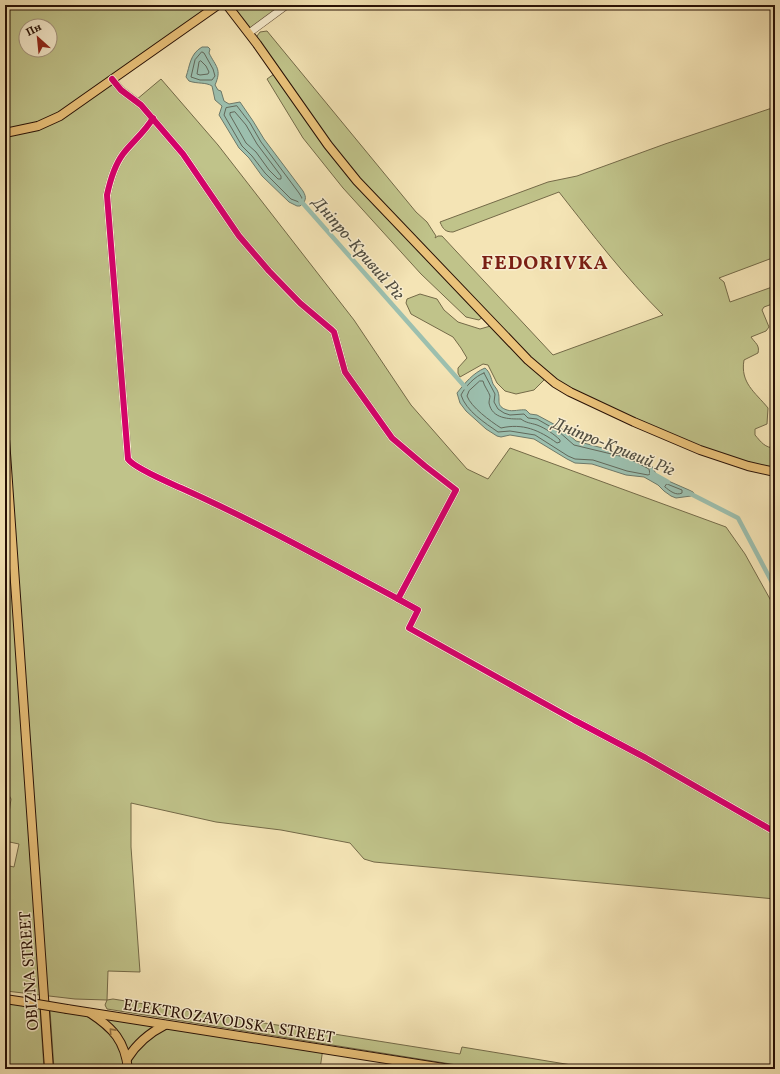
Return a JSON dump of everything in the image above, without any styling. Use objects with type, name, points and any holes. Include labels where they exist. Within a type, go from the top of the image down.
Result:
[{"type":"main road","points":[[5,133],[28,129],[49,122],[75,106],[218,5]]},
{"type":"main road","points":[[227,5],[249,33],[328,145],[357,181],[528,360],[547,377],[570,392],[634,422],[700,450],[748,466],[775,472]]},
{"type":"main road","name":"OBIZNA STREET","points":[[5,439],[49,1069]]},
{"type":"main road","name":"ELEKTROZAVODSKA STREET","points":[[5,999],[450,1069]]},
{"type":"main road","points":[[87,1012],[110,1028],[118,1038],[124,1048],[128,1069]]},
{"type":"main road","points":[[127,1059],[139,1042],[165,1024]]},
{"type":"street","points":[[249,33],[287,5]]},
{"type":"street","points":[[112,79],[121,90],[142,105],[183,154],[239,236],[274,276],[300,303],[332,330],[345,372],[392,438],[456,490],[398,599]]},
{"type":"street","points":[[153,118],[150,124],[118,161],[107,196],[128,459],[133,464],[159,478],[246,518],[418,610],[409,628],[574,720],[646,758],[775,832]]},
{"type":"green space","points":[[5,5],[218,5],[112,79],[136,100],[161,79],[218,145],[354,320],[411,405],[467,469],[488,479],[510,448],[726,527],[745,554],[775,608],[775,899],[374,862],[364,859],[350,843],[281,830],[216,822],[131,803],[131,847],[140,972],[108,971],[107,1000],[75,999],[6,991],[5,996],[5,865],[14,867],[19,844],[5,841],[11,799],[5,788]]},
{"type":"green space","points":[[227,5],[287,5],[249,33]]},
{"type":"green space","points":[[267,31],[416,212],[427,222],[436,236],[435,238],[442,236],[553,355],[663,315],[622,270],[559,192],[453,232],[445,230],[440,222],[548,182],[577,176],[665,144],[775,107],[775,257],[719,278],[724,282],[730,302],[775,286],[775,303],[764,307],[762,310],[769,327],[766,331],[751,337],[758,346],[758,353],[744,360],[743,368],[746,381],[768,408],[767,424],[755,429],[755,435],[766,446],[775,448],[775,465],[761,470],[700,450],[547,377],[534,390],[516,394],[505,391],[497,383],[488,365],[483,364],[460,377],[458,368],[467,358],[461,348],[453,337],[411,314],[406,303],[407,299],[420,294],[437,299],[444,310],[458,322],[480,329],[494,325],[485,315],[479,320],[466,317],[421,274],[343,188],[303,138],[267,79],[277,72],[257,44],[257,36],[260,32]]},
{"type":"green space","points":[[113,999],[460,1054],[462,1047],[596,1069],[482,1069],[107,1009],[105,1005],[107,1000]]},
{"type":"green space","points":[[12,1003],[40,1008],[44,1069],[5,1069],[5,1006]]},
{"type":"green space","points":[[50,1010],[87,1016],[109,1031],[121,1050],[125,1069],[54,1069]]},
{"type":"green space","points":[[101,1018],[158,1027],[128,1052]]},
{"type":"green space","points":[[170,1028],[323,1048],[320,1069],[131,1069],[131,1059],[134,1052],[159,1030]]},
{"type":"water","points":[[202,47],[208,47],[210,49],[209,53],[218,72],[215,85],[218,90],[221,91],[224,101],[229,104],[240,102],[264,139],[303,191],[305,199],[304,203],[300,206],[289,202],[262,176],[249,158],[239,148],[219,115],[222,106],[215,100],[212,86],[189,81],[186,77],[193,56]]},
{"type":"water","points":[[485,368],[498,391],[501,407],[512,411],[526,410],[530,414],[537,415],[561,428],[576,441],[629,455],[652,466],[657,476],[689,490],[694,494],[691,496],[676,498],[644,477],[626,475],[592,464],[575,463],[534,439],[510,435],[501,437],[497,436],[486,429],[466,411],[460,403],[457,393],[473,375]]},
{"type":"waterway","name":"Дніпро-Кривий Ріг","points":[[299,199],[466,388]]},
{"type":"waterway","name":"Дніпро-Кривий Ріг","points":[[652,473],[668,482]]},
{"type":"waterway","name":"Дніпро-Кривий Ріг","points":[[689,493],[738,518],[775,588]]},
{"type":"cycle path","points":[[112,79],[121,90],[141,105],[183,154],[239,236],[269,271],[300,303],[334,332],[345,372],[392,438],[456,490],[398,599],[263,528],[137,467],[128,459],[107,195],[117,164],[127,150],[146,128],[150,123],[153,118]]},
{"type":"cycle path","points":[[398,599],[418,610],[409,628],[574,720],[646,758],[775,832]]},
{"type":"district","name":"FEDORIVKA","points":[[545,262]]}]
